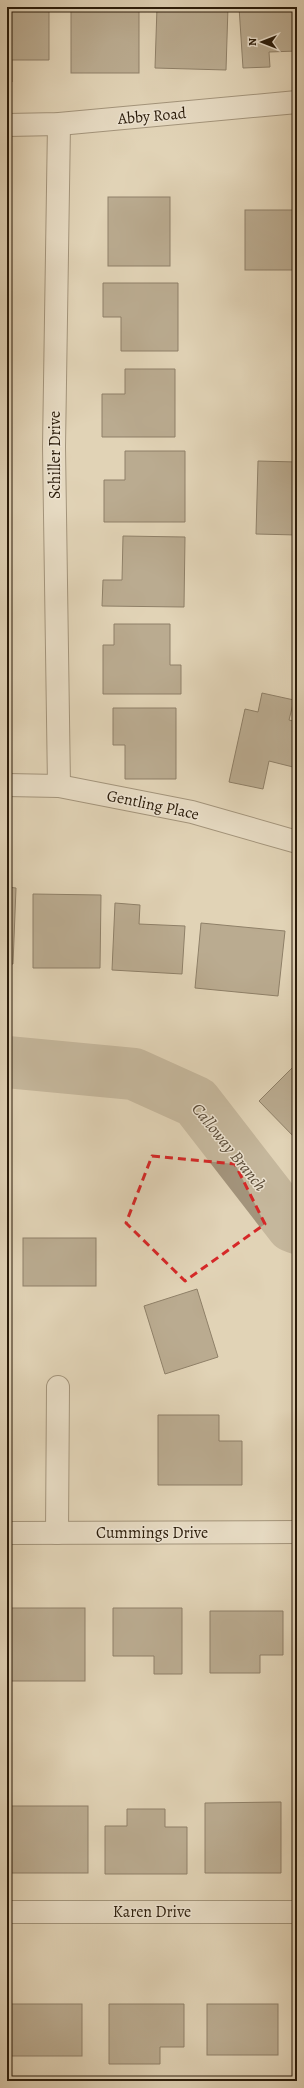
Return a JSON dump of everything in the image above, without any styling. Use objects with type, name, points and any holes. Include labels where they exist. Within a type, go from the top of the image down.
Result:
[{"type":"street","name":"Abby Road","points":[[7,125],[59,124],[297,102]]},
{"type":"street","name":"Schiller Drive","points":[[59,124],[54,447],[59,786]]},
{"type":"street","name":"Gentling Place","points":[[7,785],[59,786],[192,812],[297,842]]},
{"type":"street","points":[[57,1533],[58,1387]]},
{"type":"street","name":"Cummings Drive","points":[[7,1533],[297,1532]]},
{"type":"street","name":"Karen Drive","points":[[7,1912],[297,1912]]},
{"type":"highlighted area","points":[[152,1156],[235,1164],[265,1224],[185,1281],[126,1223]]},
{"type":"building","points":[[7,7],[49,7],[49,60],[12,60],[12,82],[7,82]]},
{"type":"building","points":[[71,7],[139,7],[139,73],[71,73]]},
{"type":"building","points":[[157,7],[228,7],[226,70],[155,68]]},
{"type":"building","points":[[239,7],[297,7],[297,51],[269,52],[270,67],[243,68]]},
{"type":"building","points":[[108,197],[170,197],[170,266],[108,266]]},
{"type":"building","points":[[245,210],[297,210],[297,270],[245,270]]},
{"type":"building","points":[[103,283],[178,283],[178,351],[121,351],[121,317],[103,317]]},
{"type":"building","points":[[125,369],[175,369],[175,437],[102,437],[102,394],[125,394]]},
{"type":"building","points":[[125,451],[185,451],[185,522],[104,522],[104,480],[125,480]]},
{"type":"building","points":[[258,461],[297,462],[297,535],[256,534]]},
{"type":"building","points":[[123,536],[185,537],[184,607],[102,606],[103,580],[122,580]]},
{"type":"building","points":[[114,624],[170,624],[170,665],[181,665],[181,694],[103,694],[103,645],[114,645]]},
{"type":"building","points":[[262,693],[294,700],[289,720],[297,722],[297,768],[269,761],[263,789],[229,782],[245,709],[258,712]]},
{"type":"building","points":[[113,708],[176,708],[176,779],[125,779],[125,745],[113,745]]},
{"type":"building","points":[[7,887],[16,888],[13,964],[7,964]]},
{"type":"building","points":[[33,894],[101,895],[100,968],[33,968]]},
{"type":"building","points":[[115,903],[140,905],[139,924],[185,926],[182,974],[112,970]]},
{"type":"building","points":[[201,923],[285,931],[278,996],[195,988]]},
{"type":"building","points":[[297,1063],[297,1140],[259,1101]]},
{"type":"building","points":[[23,1238],[96,1238],[96,1286],[23,1286]]},
{"type":"building","points":[[197,1289],[218,1357],[165,1374],[144,1306]]},
{"type":"building","points":[[158,1415],[219,1415],[219,1441],[242,1441],[242,1485],[158,1485]]},
{"type":"building","points":[[11,1608],[85,1608],[85,1681],[11,1681]]},
{"type":"building","points":[[113,1608],[182,1608],[182,1674],[154,1674],[154,1656],[113,1656]]},
{"type":"building","points":[[210,1611],[283,1611],[283,1655],[260,1655],[260,1673],[210,1673]]},
{"type":"building","points":[[281,1802],[281,1873],[205,1873],[205,1803]]},
{"type":"building","points":[[11,1806],[88,1806],[88,1873],[11,1873]]},
{"type":"building","points":[[127,1809],[165,1809],[165,1827],[187,1827],[187,1874],[105,1874],[105,1826],[127,1826]]},
{"type":"building","points":[[7,2004],[82,2004],[82,2056],[7,2056]]},
{"type":"building","points":[[109,2004],[184,2004],[184,2047],[160,2047],[160,2064],[109,2064]]},
{"type":"building","points":[[207,2004],[278,2004],[278,2055],[207,2055]]},
{"type":"waterway","name":"Calloway Branch","points":[[7,1062],[134,1074],[196,1102],[292,1226],[297,1228]]}]
